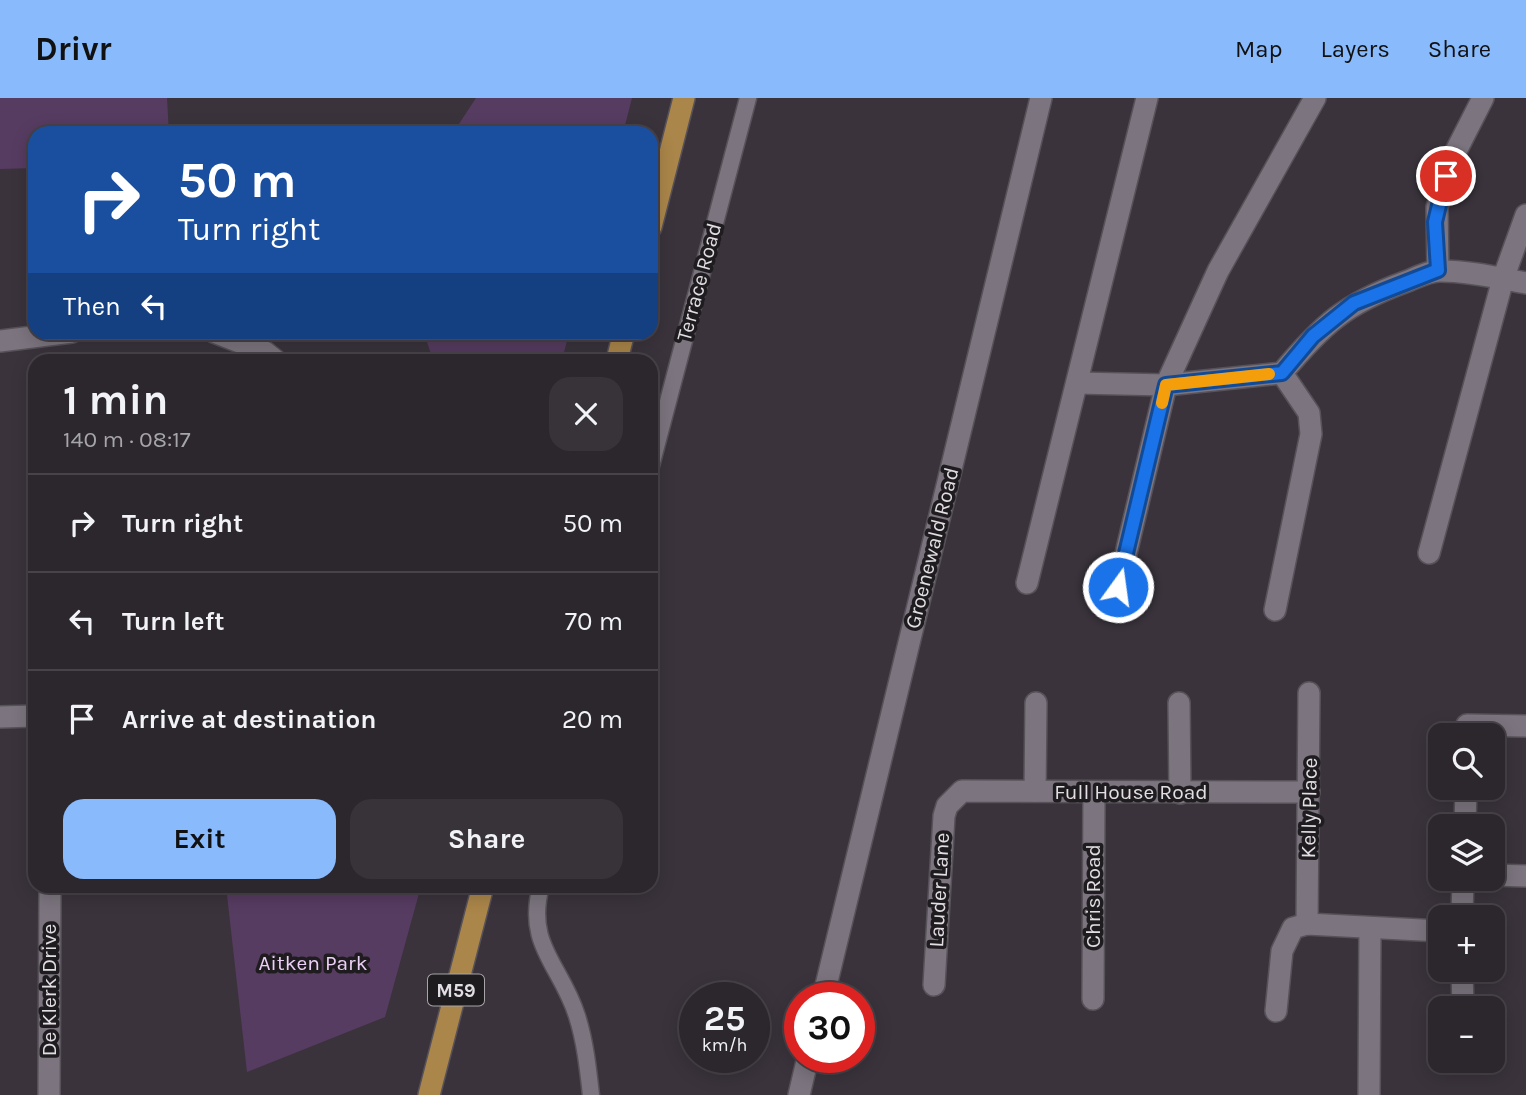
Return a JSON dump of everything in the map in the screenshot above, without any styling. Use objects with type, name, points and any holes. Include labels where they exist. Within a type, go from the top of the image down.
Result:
[{"type":"main road","points":[[658,200],[684,98]]},
{"type":"main road","name":"M59","points":[[429,1095],[481,893]]},
{"type":"street","name":"Groenewald Road","points":[[827,982],[1041,98]]},
{"type":"street","points":[[1027,583],[1146,98]]},
{"type":"street","points":[[1118,587],[1166,385],[1218,271],[1315,98]]},
{"type":"street","points":[[1438,270],[1437,207],[1454,155],[1483,98]]},
{"type":"street","points":[[1429,554],[1503,279],[1526,215]]},
{"type":"street","points":[[1077,383],[1166,385],[1282,373],[1313,336],[1354,303],[1438,270],[1526,283]]},
{"type":"street","points":[[0,341],[28,338]]},
{"type":"street","points":[[235,340],[265,354]]},
{"type":"street","points":[[1275,610],[1311,434],[1309,413],[1282,373]]},
{"type":"street","name":"Kelly Place","points":[[1307,924],[1309,693]]},
{"type":"street","points":[[1179,703],[1180,793]]},
{"type":"street","points":[[1035,791],[1036,704]]},
{"type":"street","points":[[0,717],[28,716]]},
{"type":"street","points":[[1467,722],[1526,726]]},
{"type":"street","name":"Full House Road","points":[[954,797],[962,791],[977,789],[1094,793],[1310,792]]},
{"type":"street","name":"Chris Road","points":[[1093,999],[1094,793]]},
{"type":"street","name":"Lauder Lane","points":[[934,985],[944,816],[954,797]]},
{"type":"street","points":[[1505,875],[1526,876]]},
{"type":"street","name":"De Klerk Drive","points":[[49,1095],[50,893]]},
{"type":"street","points":[[1276,1011],[1285,940],[1293,928],[1307,924],[1428,930]]},
{"type":"street","points":[[1369,1095],[1370,929]]},
{"type":"street","points":[[799,1095],[804,1073]]},
{"type":"lane","name":"Terrace Road","points":[[658,439],[747,98]]},
{"type":"lane","points":[[539,893],[535,910],[541,941],[577,1014],[591,1095]]},
{"type":"green space","points":[[0,98],[167,98],[169,126],[28,126],[28,168],[0,169]]},
{"type":"green space","points":[[476,98],[632,98],[625,126],[458,126]]},
{"type":"green space","points":[[427,340],[567,340],[564,354],[431,354]]},
{"type":"green space","name":"Aitken Park","points":[[227,893],[419,893],[385,1017],[247,1072]]},
{"type":"slow traffic","points":[[1162,403],[1166,385],[1269,374]]},
{"type":"route","points":[[1118,587],[1166,385],[1282,373],[1313,336],[1354,303],[1438,270],[1435,222],[1446,176]]}]
